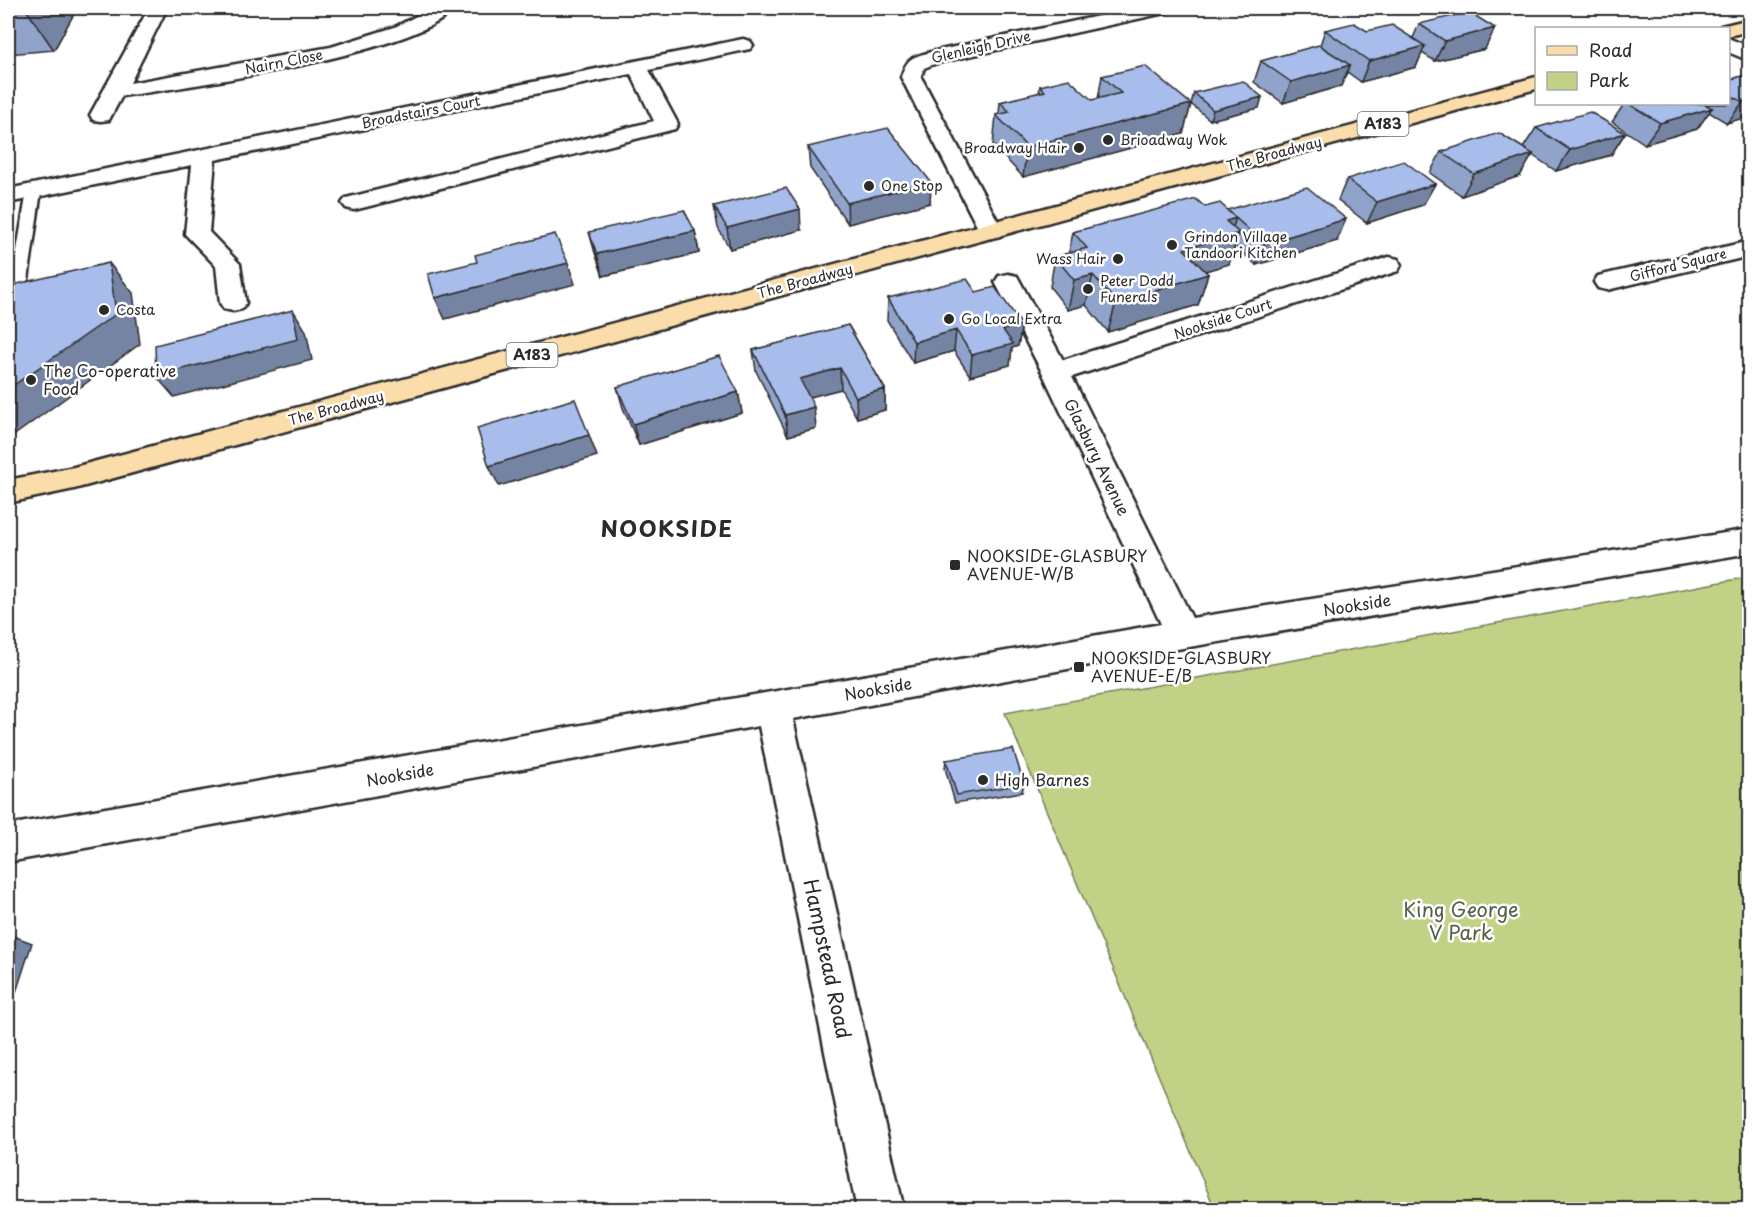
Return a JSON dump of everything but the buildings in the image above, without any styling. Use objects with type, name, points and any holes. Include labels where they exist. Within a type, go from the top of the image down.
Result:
[{"type":"main road","points":[[1730,30],[1749,25]]},
{"type":"main road","name":"The Broadway","points":[[8,492],[74,478],[1535,82]]},
{"type":"main road","name":"The Broadway","points":[[8,505],[74,478]]},
{"type":"street","points":[[101,115],[158,8]]},
{"type":"street","name":"Nairn Close","points":[[115,91],[176,83],[355,47],[396,34],[445,8]]},
{"type":"street","name":"Glenleigh Drive","points":[[991,231],[911,77],[915,64],[931,58],[1160,8]]},
{"type":"street","name":"Broadstairs Court","points":[[8,196],[743,45]]},
{"type":"street","points":[[1730,45],[1749,56]]},
{"type":"street","points":[[354,202],[667,124],[638,68]]},
{"type":"street","points":[[204,155],[197,234],[228,264],[233,303]]},
{"type":"street","name":"Gifford Square","points":[[1607,282],[1749,248]]},
{"type":"street","name":"Nookside Court","points":[[1056,372],[1389,265]]},
{"type":"street","name":"Glasbury Avenue","points":[[1008,282],[1056,372],[1183,634]]},
{"type":"street","name":"Nookside","points":[[8,844],[1183,634],[1749,541]]},
{"type":"street","name":"Hampstead Road","points":[[773,708],[881,1209]]},
{"type":"lane","points":[[20,280],[34,191]]},
{"type":"green space","name":"King George V Park","points":[[1749,577],[1749,1209],[1215,1209],[1005,713]]},
{"type":"place","name":"Brioadway Wok","points":[[1108,140]]},
{"type":"place","name":"Broadway Hair","points":[[1079,148]]},
{"type":"place","name":"One Stop","points":[[869,186]]},
{"type":"place","name":"Grindon Village Tandoori Kitchen","points":[[1172,245]]},
{"type":"place","name":"Wass Hair","points":[[1118,259]]},
{"type":"place","name":"Peter Dodd Funerals","points":[[1088,289]]},
{"type":"place","name":"Costa","points":[[104,310]]},
{"type":"place","name":"Go Local Extra","points":[[949,319]]},
{"type":"place","name":"The Co-operative Food","points":[[31,380]]},
{"type":"place","name":"NOOKSIDE-GLASBURY AVENUE-W/B","points":[[955,565]]},
{"type":"place","name":"NOOKSIDE-GLASBURY AVENUE-E/B","points":[[1079,667]]},
{"type":"place","name":"High Barnes","points":[[983,780]]},
{"type":"district","name":"NOOKSIDE","points":[[667,529]]}]
